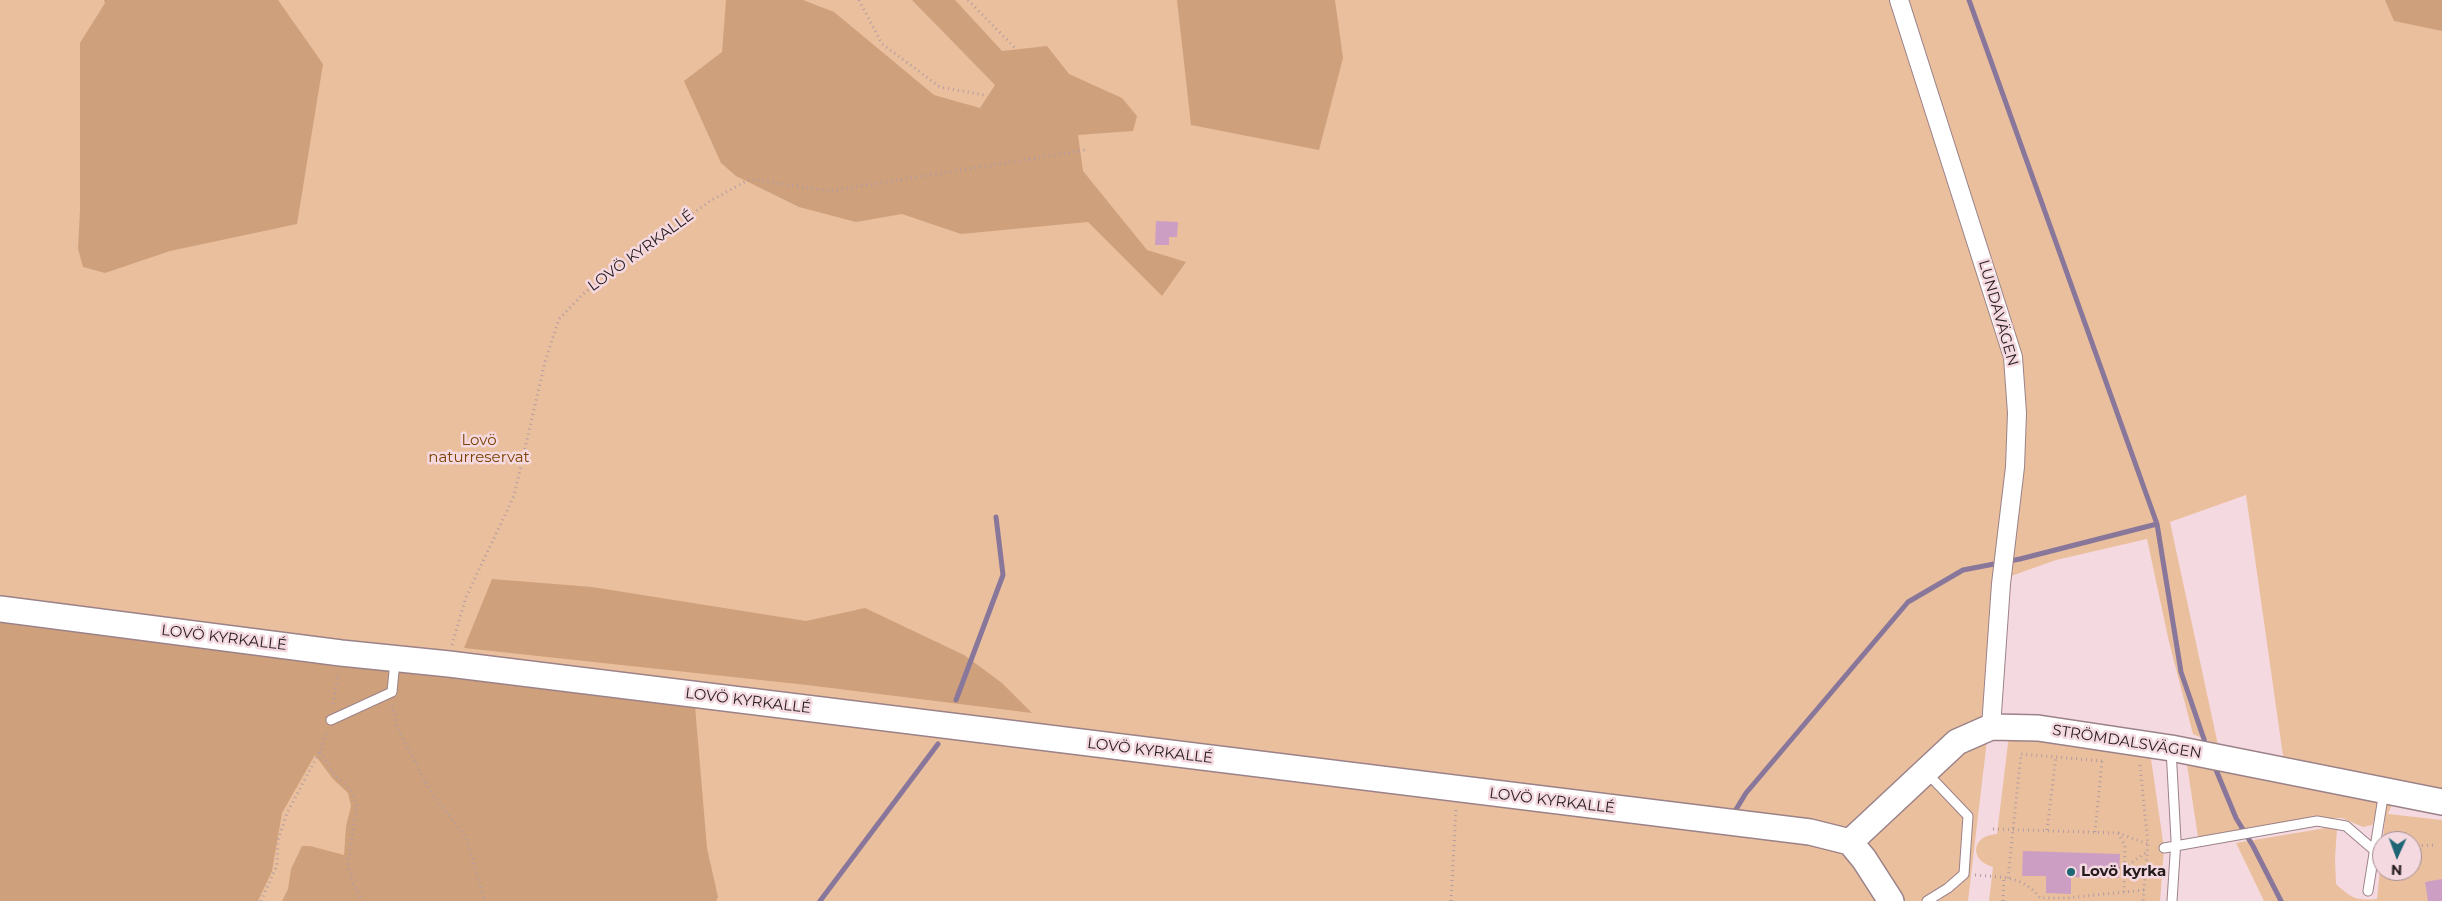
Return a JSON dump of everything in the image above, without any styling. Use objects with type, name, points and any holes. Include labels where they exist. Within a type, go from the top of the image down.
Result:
[{"type":"street","name":"LUNDAVÄGEN","points":[[1900,0],[2013,357],[2017,413],[2015,467],[2001,584],[1991,727]]},
{"type":"street","name":"LOVÖ KYRKALLÉ","points":[[0,609],[342,653],[449,664],[1810,832],[1850,842]]},
{"type":"street","name":"STRÖMDALSVÄGEN","points":[[1850,842],[1957,742],[1991,727],[2038,728],[2171,748],[2442,802]]},
{"type":"street","points":[[1850,842],[1864,859],[1891,901]]},
{"type":"lane","points":[[331,720],[392,692],[395,658]]},
{"type":"lane","points":[[2171,748],[2176,846],[2172,901]]},
{"type":"lane","points":[[1925,770],[1968,816],[1964,874],[1948,888],[1927,901]]},
{"type":"lane","points":[[2377,831],[2384,791]]},
{"type":"lane","points":[[2164,848],[2261,833],[2317,821],[2346,826],[2355,831],[2372,848]]},
{"type":"lane","points":[[2368,891],[2372,864]]},
{"type":"path","points":[[859,0],[882,44],[940,87],[984,95]]},
{"type":"path","points":[[968,0],[1017,50]]},
{"type":"path","name":"LOVÖ KYRKALLÉ","points":[[449,664],[454,634],[466,597],[514,496],[545,362],[559,320],[583,294],[710,201],[750,179],[830,191],[1085,150]]},
{"type":"path","points":[[261,901],[278,865],[278,840],[287,813],[320,751],[331,720],[342,653]]},
{"type":"path","points":[[392,692],[392,712],[398,729],[430,791],[466,838],[485,901]]},
{"type":"path","points":[[320,751],[334,774],[351,790],[357,805],[348,863],[353,883],[362,901]]},
{"type":"path","points":[[2003,901],[2021,754],[2112,761]]},
{"type":"path","points":[[2047,830],[2056,756]]},
{"type":"path","points":[[2095,832],[2102,761]]},
{"type":"path","points":[[2140,761],[2148,844],[2143,901]]},
{"type":"path","points":[[1452,901],[1458,789]]},
{"type":"path","points":[[1993,829],[2118,833],[2148,844]]},
{"type":"path","points":[[2118,833],[2125,846],[2124,892]]},
{"type":"path","points":[[2422,845],[2436,844]]},
{"type":"path","points":[[2119,868],[2124,868],[2148,851],[2164,848]]},
{"type":"path","points":[[1964,874],[2021,880],[2032,887],[2040,899],[2066,899],[2144,890]]},
{"type":"green space","name":"Lovö naturreservat","points":[[0,0],[2442,0],[2442,791],[2401,783],[2388,814],[2442,820],[2442,901],[2264,901],[2236,843],[2332,827],[2337,828],[2336,884],[2346,893],[2359,899],[2377,899],[2379,881],[2422,881],[2422,831],[2384,831],[2385,817],[2375,817],[2372,825],[2363,827],[2342,818],[2309,818],[2198,837],[2186,758],[2286,777],[2246,495],[2170,522],[2218,745],[2193,734],[2169,642],[2147,539],[2056,560],[2011,576],[1987,740],[1968,901],[0,901]]},
{"type":"green space","points":[[2009,735],[2150,752],[2164,848],[2160,901],[1989,901],[1993,867],[1985,864],[1980,859],[1976,848],[1982,839],[1989,835],[1997,834]]},
{"type":"shaded area","points":[[104,0],[278,0],[323,64],[297,224],[170,251],[105,273],[83,267],[78,249],[80,210],[80,43],[105,3]]},
{"type":"shaded area","points":[[726,0],[803,0],[834,12],[934,95],[980,108],[995,85],[912,0],[955,0],[1002,51],[1047,46],[1069,74],[1122,98],[1137,116],[1133,131],[1078,135],[1083,171],[1147,250],[1186,262],[1162,296],[1088,222],[961,234],[902,214],[856,222],[799,207],[736,176],[721,163],[684,81],[722,52]]},
{"type":"shaded area","points":[[1177,0],[1335,0],[1343,58],[1319,150],[1191,125]]},
{"type":"shaded area","points":[[2385,0],[2442,0],[2442,31],[2394,21]]},
{"type":"shaded area","points":[[492,579],[592,587],[806,621],[865,608],[964,655],[1002,683],[1032,713],[807,685],[464,648]]},
{"type":"shaded area","points":[[0,614],[695,706],[707,848],[718,897],[716,901],[282,901],[288,889],[291,869],[302,846],[310,846],[344,855],[346,826],[351,806],[348,793],[333,779],[315,755],[282,813],[272,871],[258,901],[0,901]]},
{"type":"building","points":[[1156,221],[1178,222],[1177,237],[1169,237],[1169,245],[1155,245]]},
{"type":"building","name":"Lovö kyrka","points":[[2023,851],[2120,854],[2119,878],[2071,877],[2071,894],[2046,893],[2046,876],[2022,876]]},
{"type":"building","points":[[2442,879],[2442,901],[2428,901],[2425,882]]},
{"type":"waterway","points":[[1969,0],[2157,524],[2181,672],[2207,748]]},
{"type":"waterway","points":[[956,700],[1003,575],[996,517]]},
{"type":"waterway","points":[[1732,816],[1746,793],[1908,602],[1963,570],[2020,559],[2157,524]]},
{"type":"waterway","points":[[820,901],[938,744]]},
{"type":"waterway","points":[[2214,765],[2236,818],[2253,846],[2281,901]]},
{"type":"place","name":"Lovö kyrka","points":[[2071,872]]}]
